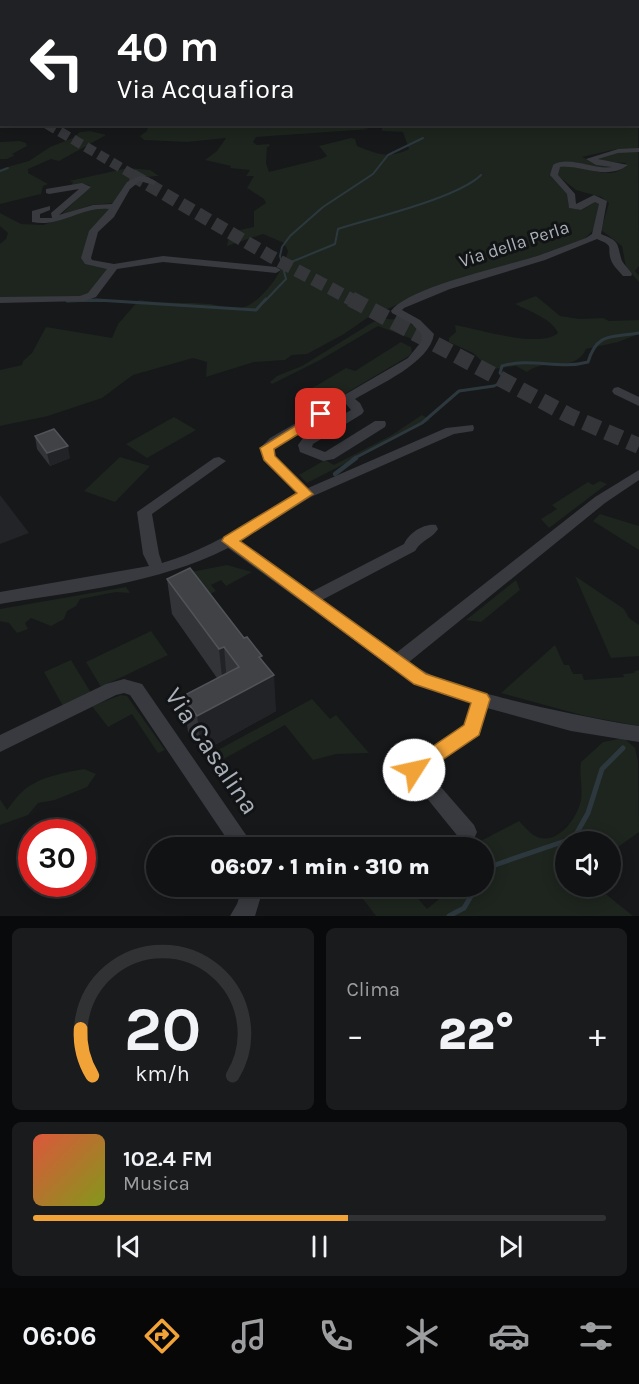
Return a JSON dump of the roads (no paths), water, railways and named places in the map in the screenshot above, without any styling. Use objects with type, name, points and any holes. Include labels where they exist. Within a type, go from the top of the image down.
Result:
[{"type":"street","points":[[81,0],[123,0]]},
{"type":"street","name":"Via della Perla","points":[[306,494],[269,457],[267,448],[275,441],[412,360],[427,342],[428,334],[396,311],[400,306],[446,286],[526,263],[596,235],[604,203],[594,198],[581,207],[572,206],[571,194],[554,175],[556,167],[564,164],[609,171],[624,165],[599,163],[590,159],[618,151],[639,150]]},
{"type":"street","points":[[153,182],[145,177],[133,180],[111,214],[94,231],[86,258],[88,262],[114,267],[164,260],[276,270]]},
{"type":"street","points":[[49,191],[87,187],[54,215],[60,218]]},
{"type":"street","points":[[47,208],[35,213],[35,220],[45,222],[93,206],[115,207]]},
{"type":"street","points":[[596,235],[612,242],[616,249],[616,260],[627,274]]},
{"type":"street","points":[[0,300],[81,299],[92,295],[114,267]]},
{"type":"street","points":[[618,391],[639,402]]},
{"type":"street","points":[[346,399],[356,406],[358,411],[308,441],[306,448],[323,457],[329,456],[380,424]]},
{"type":"street","points":[[0,598],[158,570],[206,554],[306,494],[444,434],[468,428]]},
{"type":"street","points":[[158,570],[151,554],[144,512],[219,461]]},
{"type":"street","points":[[396,662],[591,507],[639,474]]},
{"type":"street","points":[[310,599],[410,547],[414,540],[431,529]]},
{"type":"street","points":[[229,541],[420,679],[481,699],[582,725],[639,734]]},
{"type":"street","name":"Via Casalina","points":[[0,744],[112,689],[124,686],[136,689],[237,837]]},
{"type":"street","points":[[467,832],[414,770],[472,730],[481,699]]},
{"type":"street","points":[[241,916],[246,911],[250,897]]},
{"type":"waterway","points":[[265,301],[286,279],[280,256],[282,247],[290,236],[323,207],[373,174],[388,155],[423,138]]},
{"type":"waterway","points":[[0,171],[8,168]]},
{"type":"waterway","points":[[284,265],[335,244],[338,229],[454,192],[481,175]]},
{"type":"waterway","points":[[67,301],[97,300],[256,310],[266,299]]},
{"type":"waterway","points":[[74,301],[109,301]]},
{"type":"waterway","points":[[353,459],[422,423],[459,391],[494,386],[503,382],[504,377],[500,373],[502,366],[524,363],[566,365],[588,362],[596,346],[606,338],[639,333]]},
{"type":"waterway","points":[[335,474],[356,458]]},
{"type":"waterway","points":[[494,865],[574,838],[588,813],[602,769],[623,748]]},
{"type":"waterway","points":[[449,916],[464,908],[470,897]]},
{"type":"tunnel","points":[[50,126],[135,176]]},
{"type":"tunnel","points":[[132,175],[270,256],[354,301]]},
{"type":"tunnel","points":[[351,299],[570,416],[639,446]]}]
